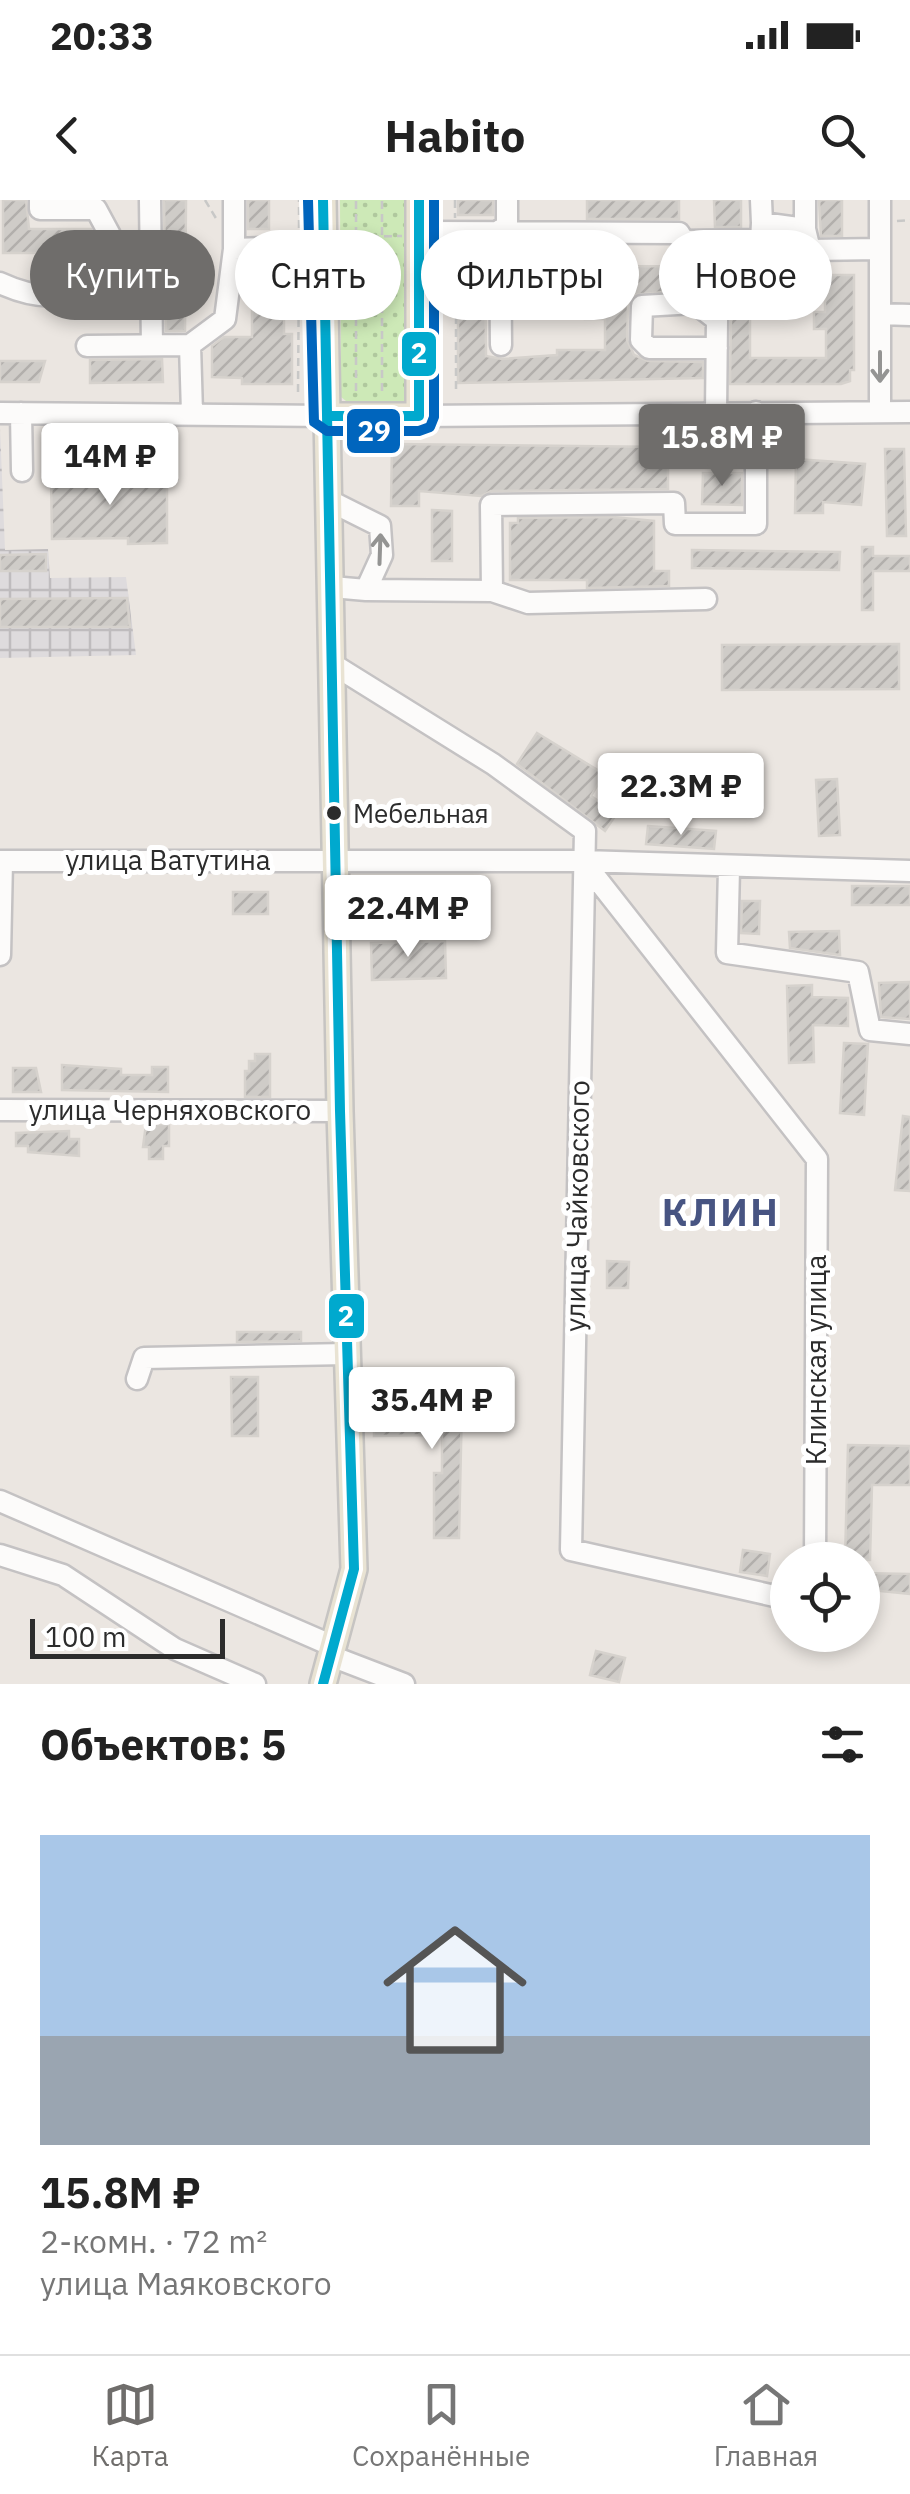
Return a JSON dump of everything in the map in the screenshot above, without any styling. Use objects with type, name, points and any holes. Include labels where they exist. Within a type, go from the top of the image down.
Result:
[{"type":"main road","points":[[317,230],[323,200]]},
{"type":"main road","points":[[328,416],[419,416],[419,200]]},
{"type":"main road","points":[[321,320],[328,416],[340,1110],[354,1569],[323,1684]]},
{"type":"street","points":[[0,283],[36,294],[58,294],[80,290],[101,269],[110,235],[97,205],[40,209],[40,200]]},
{"type":"street","points":[[87,346],[190,345],[226,319],[234,249],[234,200]]},
{"type":"street","points":[[504,230],[507,200]]},
{"type":"street","points":[[639,232],[679,233],[684,241],[762,240],[761,200]]},
{"type":"street","points":[[805,200],[810,250],[880,249]]},
{"type":"street","points":[[880,200],[880,412]]},
{"type":"street","points":[[150,202],[152,345]]},
{"type":"street","points":[[762,223],[805,229]]},
{"type":"street","points":[[880,314],[910,315]]},
{"type":"street","points":[[501,345],[502,320]]},
{"type":"street","points":[[190,345],[192,413]]},
{"type":"street","points":[[716,412],[717,348]]},
{"type":"street","points":[[492,591],[492,505],[674,502],[675,524],[756,524],[756,412]]},
{"type":"street","points":[[419,416],[910,412]]},
{"type":"street","points":[[22,471],[10,413],[328,416]]},
{"type":"street","points":[[330,500],[380,526],[382,555],[366,590]]},
{"type":"street","points":[[332,587],[492,591],[528,603],[706,599]]},
{"type":"street","points":[[334,665],[493,764],[585,832],[583,861]]},
{"type":"street","points":[[0,954],[1,861]]},
{"type":"street","name":"улица Ватутина","points":[[1,861],[583,861],[910,871]]},
{"type":"street","name":"Клинская улица","points":[[583,861],[817,1159],[815,1542]]},
{"type":"street","name":"улица Чайковского","points":[[583,861],[572,1550],[770,1595]]},
{"type":"street","points":[[728,868],[727,954],[858,972],[870,1030],[910,1034]]},
{"type":"street","name":"улица Черняховского","points":[[0,1110],[340,1110]]},
{"type":"street","points":[[137,1378],[144,1358],[348,1354]]},
{"type":"street","points":[[0,1501],[404,1684]]},
{"type":"street","points":[[0,1555],[63,1575],[176,1649],[255,1684]]},
{"type":"path","points":[[299,200],[310,230]]},
{"type":"path","points":[[356,200],[356,230]]},
{"type":"path","points":[[382,200],[382,230]]},
{"type":"path","points":[[456,200],[456,230]]},
{"type":"path","points":[[401,235],[419,234]]},
{"type":"path","points":[[298,392],[306,320]]},
{"type":"path","points":[[356,320],[356,392]]},
{"type":"path","points":[[382,320],[382,391]]},
{"type":"path","points":[[456,320],[456,394]]},
{"type":"shaded area","points":[[0,428],[5,550],[48,549],[50,578],[126,577],[136,655],[0,658]]},
{"type":"green space","points":[[340,200],[410,200],[409,400],[402,409],[356,409],[341,397],[341,320],[401,320],[401,230],[340,230]]},
{"type":"building","points":[[3,200],[26,200],[29,229],[92,230],[30,230],[30,253],[3,253]]},
{"type":"building","points":[[164,200],[186,200],[186,230],[164,230]]},
{"type":"building","points":[[248,200],[269,200],[269,229],[248,229]]},
{"type":"building","points":[[458,200],[493,200],[493,215],[458,215]]},
{"type":"building","points":[[587,200],[679,200],[679,219],[587,219]]},
{"type":"building","points":[[714,200],[741,200],[741,227],[715,227]]},
{"type":"building","points":[[819,200],[842,200],[842,236],[832,236],[832,230],[821,230]]},
{"type":"building","points":[[639,266],[659,266],[659,292],[639,294]]},
{"type":"building","points":[[832,275],[854,275],[854,370],[850,370],[850,381],[730,384],[731,320],[750,320],[750,358],[826,358],[826,329],[814,329],[814,320],[832,320]]},
{"type":"building","points":[[166,320],[185,320],[185,331],[166,331]]},
{"type":"building","points":[[252,320],[284,320],[284,334],[292,334],[292,384],[242,384],[242,378],[212,377],[212,346],[224,337],[252,337]]},
{"type":"building","points":[[458,320],[486,320],[486,356],[502,359],[557,355],[557,350],[605,350],[605,320],[628,320],[627,340],[634,355],[648,361],[703,362],[703,378],[458,383]]},
{"type":"building","points":[[162,359],[163,382],[90,383],[90,360]]},
{"type":"building","points":[[0,361],[45,361],[39,382],[0,382]]},
{"type":"building","points":[[392,444],[668,447],[668,489],[491,491],[481,496],[419,491],[419,506],[391,506]]},
{"type":"building","points":[[885,449],[904,449],[906,536],[887,536]]},
{"type":"building","points":[[796,459],[865,464],[861,505],[823,502],[823,513],[795,513]]},
{"type":"building","points":[[703,473],[742,473],[742,505],[702,504]]},
{"type":"building","points":[[167,475],[167,543],[128,544],[128,538],[52,539],[51,476]]},
{"type":"building","points":[[432,510],[452,511],[452,561],[432,561]]},
{"type":"building","points":[[613,517],[654,521],[654,571],[669,571],[669,586],[587,588],[587,580],[510,580],[510,523],[518,523],[518,518]]},
{"type":"building","points":[[862,547],[873,547],[873,556],[910,556],[910,571],[873,571],[873,610],[862,610]]},
{"type":"building","points":[[692,550],[840,552],[839,570],[692,568]]},
{"type":"building","points":[[46,554],[46,571],[0,571],[0,555]]},
{"type":"building","points":[[127,598],[130,627],[0,627],[0,599]]},
{"type":"building","points":[[899,644],[899,689],[722,690],[722,645]]},
{"type":"building","points":[[537,733],[604,774],[591,796],[617,813],[605,831],[517,764]]},
{"type":"building","points":[[837,779],[840,835],[819,836],[816,780]]},
{"type":"building","points":[[648,826],[716,831],[714,849],[646,844]]},
{"type":"building","points":[[852,886],[910,886],[910,905],[852,905]]},
{"type":"building","points":[[233,892],[268,892],[268,914],[233,914]]},
{"type":"building","points":[[742,901],[760,901],[759,934],[741,933]]},
{"type":"building","points":[[839,931],[840,955],[790,948],[789,932]]},
{"type":"building","points":[[445,941],[446,978],[372,980],[371,943]]},
{"type":"building","points":[[910,982],[910,1019],[881,1017],[879,983]]},
{"type":"building","points":[[812,985],[812,997],[848,998],[848,1026],[813,1025],[814,1062],[789,1063],[787,986]]},
{"type":"building","points":[[844,1043],[868,1044],[864,1115],[840,1113]]},
{"type":"building","points":[[255,1054],[270,1054],[270,1097],[245,1097],[245,1071],[249,1071],[249,1061],[255,1061]]},
{"type":"building","points":[[62,1065],[121,1069],[121,1075],[152,1075],[152,1067],[168,1067],[168,1092],[62,1090]]},
{"type":"building","points":[[13,1068],[36,1068],[41,1092],[13,1092]]},
{"type":"building","points":[[903,1116],[910,1117],[910,1191],[895,1190]]},
{"type":"building","points":[[146,1124],[169,1124],[169,1146],[163,1146],[163,1159],[149,1159],[149,1147],[143,1147]]},
{"type":"building","points":[[69,1131],[69,1139],[79,1139],[79,1156],[28,1152],[28,1146],[16,1146],[16,1133]]},
{"type":"building","points":[[607,1261],[629,1262],[628,1288],[607,1288]]},
{"type":"building","points":[[237,1332],[301,1332],[301,1341],[237,1342]]},
{"type":"building","points":[[231,1377],[258,1377],[258,1436],[232,1436]]},
{"type":"building","points":[[462,1403],[459,1538],[434,1538],[434,1473],[442,1473],[442,1435],[374,1436],[374,1405]]},
{"type":"building","points":[[848,1445],[910,1446],[910,1485],[872,1485],[870,1542],[845,1542]]},
{"type":"building","points":[[743,1550],[770,1554],[767,1576],[740,1572]]},
{"type":"building","points":[[880,1573],[910,1574],[910,1594],[880,1591]]},
{"type":"building","points":[[596,1651],[625,1658],[619,1682],[590,1675]]},
{"type":"transit line","name":"29","points":[[308,200],[314,422],[327,431],[419,431],[430,427],[434,417],[434,200]]},
{"type":"transit line","name":"2","points":[[323,200],[340,1111],[354,1569],[323,1684]]},
{"type":"transit line","name":"2","points":[[328,416],[419,416],[419,200]]},
{"type":"place","name":"Мебельная","points":[[334,813]]},
{"type":"district","name":"КЛИН","points":[[721,1213]]}]
